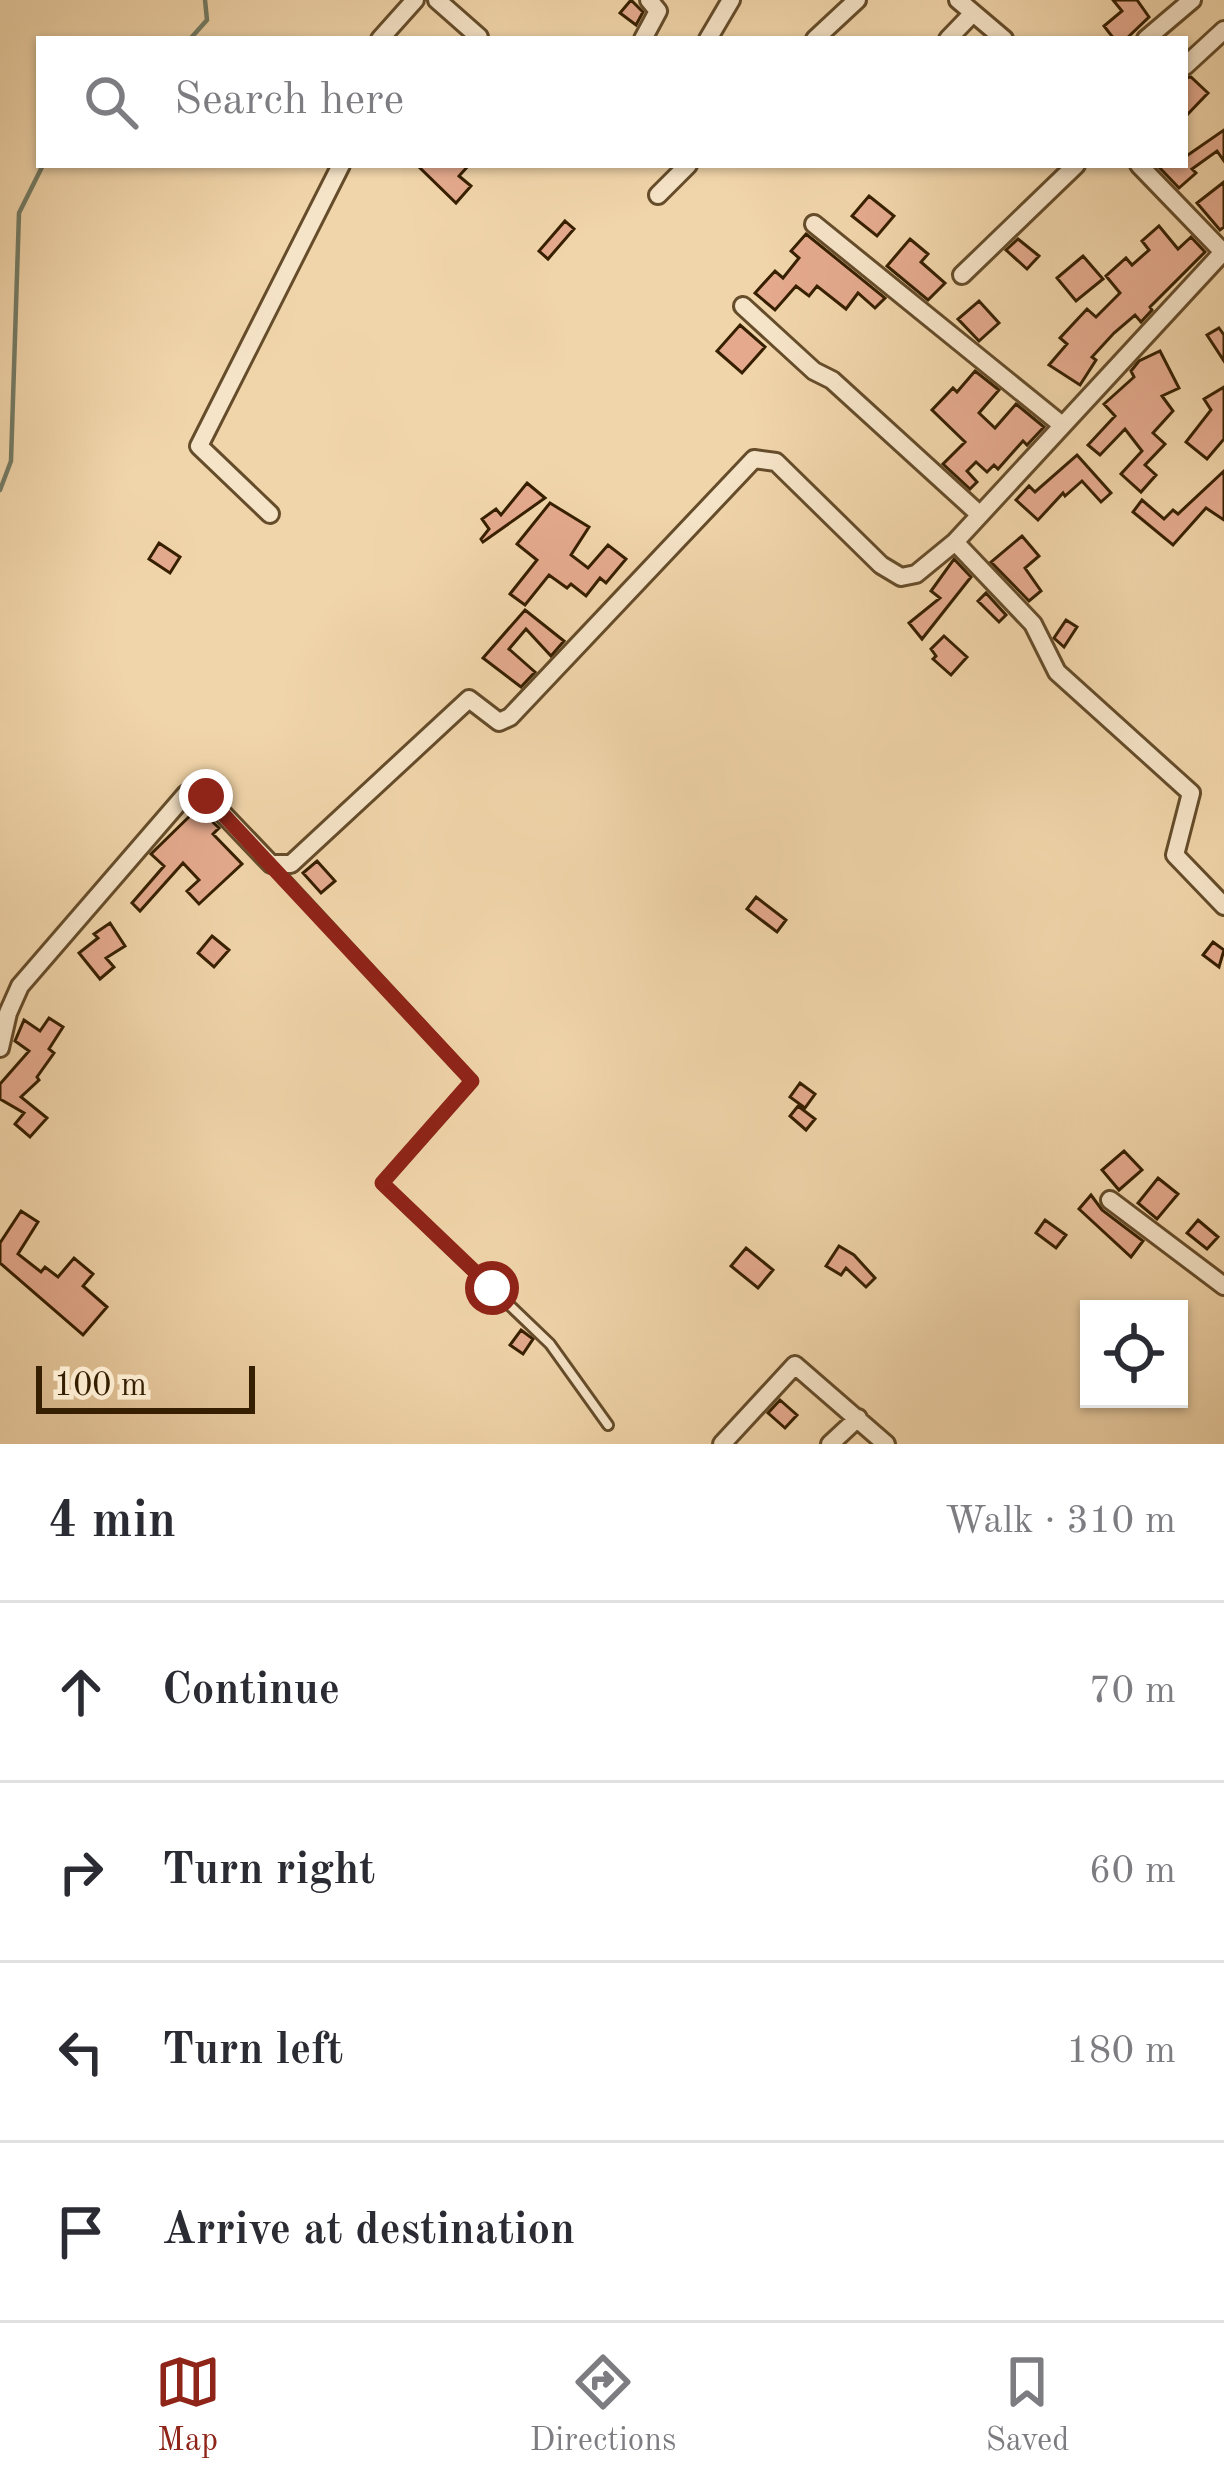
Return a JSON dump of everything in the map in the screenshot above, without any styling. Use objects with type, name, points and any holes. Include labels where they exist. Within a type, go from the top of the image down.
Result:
[{"type":"street","points":[[383,36],[415,0]]},
{"type":"street","points":[[437,0],[478,36]]},
{"type":"street","points":[[645,36],[658,10],[649,0]]},
{"type":"street","points":[[710,36],[731,0]]},
{"type":"street","points":[[818,36],[857,0]]},
{"type":"street","points":[[958,0],[1000,36]]},
{"type":"street","points":[[1150,36],[1192,0]]},
{"type":"street","points":[[951,36],[973,13]]},
{"type":"street","points":[[1188,63],[1224,30]]},
{"type":"street","points":[[270,514],[199,446],[339,168]]},
{"type":"street","points":[[658,195],[685,168]]},
{"type":"street","points":[[962,275],[1073,168]]},
{"type":"street","points":[[0,1048],[20,986],[186,794],[206,796],[271,864],[291,864],[469,700],[500,722],[509,717],[754,459],[776,462],[880,565],[901,577],[916,574],[955,542],[1224,251],[1142,168]]},
{"type":"street","points":[[814,224],[1062,425]]},
{"type":"street","points":[[743,306],[979,514]]},
{"type":"street","points":[[955,542],[1033,624],[1057,672],[1191,793],[1174,855],[1224,906]]},
{"type":"street","points":[[1110,1200],[1224,1286]]},
{"type":"street","points":[[722,1444],[795,1365],[886,1444]]},
{"type":"street","points":[[830,1444],[858,1418]]},
{"type":"lane","points":[[271,864],[472,1081],[382,1183],[550,1344],[608,1425]]},
{"type":"building","points":[[631,0],[643,12],[636,25],[620,13]]},
{"type":"building","points":[[1113,0],[1137,0],[1149,17],[1129,36],[1112,36],[1104,26],[1122,11]]},
{"type":"building","points":[[1188,78],[1208,93],[1188,114]]},
{"type":"building","points":[[1224,130],[1224,161],[1217,151],[1192,169],[1196,173],[1179,188],[1160,168],[1188,168],[1188,155]]},
{"type":"building","points":[[420,168],[466,168],[459,176],[471,186],[456,203]]},
{"type":"building","points":[[1224,182],[1224,227],[1220,230],[1197,203]]},
{"type":"building","points":[[869,196],[894,216],[877,236],[852,216]]},
{"type":"building","points":[[565,221],[574,229],[548,259],[539,251]]},
{"type":"building","points":[[1159,226],[1178,249],[1191,237],[1205,252],[1141,322],[1135,315],[1114,333],[1092,357],[1096,360],[1080,385],[1049,365],[1067,344],[1060,338],[1087,309],[1096,317],[1120,293],[1106,276],[1126,258],[1132,265],[1149,250],[1142,241]]},
{"type":"building","points":[[806,234],[885,298],[875,308],[858,293],[846,309],[817,286],[809,296],[796,286],[775,310],[755,293],[775,271],[783,278],[799,258],[791,251]]},
{"type":"building","points":[[910,239],[928,254],[921,262],[945,283],[928,300],[887,266]]},
{"type":"building","points":[[1018,239],[1039,256],[1027,269],[1006,250]]},
{"type":"building","points":[[1083,256],[1103,279],[1076,301],[1057,278]]},
{"type":"building","points":[[979,301],[999,323],[979,341],[958,319]]},
{"type":"building","points":[[740,325],[765,347],[742,373],[717,351]]},
{"type":"building","points":[[1219,328],[1224,335],[1224,361],[1207,335]]},
{"type":"building","points":[[1160,351],[1179,388],[1162,396],[1173,411],[1153,433],[1165,444],[1145,465],[1156,475],[1141,492],[1121,474],[1142,451],[1125,429],[1100,455],[1088,445],[1115,416],[1104,404],[1134,377],[1131,371],[1139,361]]},
{"type":"building","points":[[975,371],[999,390],[979,413],[995,428],[1016,404],[1044,427],[1027,445],[1023,441],[998,469],[994,465],[987,472],[976,462],[967,471],[977,482],[970,489],[943,464],[965,442],[932,410]]},
{"type":"building","points":[[1224,387],[1224,439],[1207,459],[1186,442],[1211,410],[1204,399]]},
{"type":"building","points":[[1077,455],[1111,493],[1101,502],[1082,481],[1065,496],[1063,493],[1038,520],[1016,500],[1029,486],[1035,492]]},
{"type":"building","points":[[1224,471],[1224,520],[1206,508],[1173,545],[1133,512],[1142,500],[1164,519],[1173,510],[1178,514]]},
{"type":"building","points":[[527,483],[545,498],[483,542],[489,529],[482,519],[496,509],[501,515]]},
{"type":"building","points":[[550,503],[589,527],[571,555],[588,568],[608,545],[626,559],[606,583],[600,578],[586,596],[549,575],[525,605],[510,594],[537,560],[517,544]]},
{"type":"building","points":[[1022,536],[1039,556],[1025,568],[1041,591],[1029,601],[991,562]]},
{"type":"building","points":[[159,543],[180,557],[170,573],[149,559]]},
{"type":"building","points":[[954,559],[971,577],[922,639],[909,623],[940,598],[931,591]]},
{"type":"building","points":[[986,593],[1006,615],[999,622],[978,601]]},
{"type":"building","points":[[525,610],[564,641],[551,656],[526,629],[509,649],[535,672],[521,687],[483,658]]},
{"type":"building","points":[[1066,620],[1077,627],[1064,647],[1054,638]]},
{"type":"building","points":[[944,636],[967,657],[951,675],[933,659],[931,649]]},
{"type":"building","points":[[198,808],[219,828],[213,834],[242,864],[199,904],[187,891],[199,880],[183,863],[140,911],[132,903],[164,866],[151,854]]},
{"type":"building","points":[[317,861],[335,881],[321,893],[303,873]]},
{"type":"building","points":[[756,897],[786,920],[777,932],[747,909]]},
{"type":"building","points":[[110,923],[125,946],[106,958],[114,967],[100,979],[79,953]]},
{"type":"building","points":[[212,936],[229,950],[214,967],[198,953]]},
{"type":"building","points":[[1213,942],[1224,950],[1219,967],[1203,955]]},
{"type":"building","points":[[49,1018],[63,1027],[49,1049],[54,1053],[39,1080],[21,1097],[47,1118],[30,1137],[15,1124],[24,1113],[0,1099],[0,1084],[29,1051],[15,1041],[24,1020],[40,1031]]},
{"type":"building","points":[[800,1083],[815,1094],[805,1108],[790,1097]]},
{"type":"building","points":[[798,1106],[815,1119],[806,1130],[790,1116]]},
{"type":"building","points":[[1124,1151],[1142,1170],[1119,1190],[1102,1170]]},
{"type":"building","points":[[1158,1178],[1178,1194],[1157,1219],[1138,1203]]},
{"type":"building","points":[[1091,1195],[1102,1210],[1143,1241],[1131,1257],[1079,1209]]},
{"type":"building","points":[[21,1211],[38,1222],[18,1254],[41,1272],[45,1267],[58,1277],[74,1258],[93,1274],[83,1286],[107,1307],[83,1335],[0,1263],[0,1243]]},
{"type":"building","points":[[1045,1220],[1066,1235],[1056,1248],[1036,1233]]},
{"type":"building","points":[[1198,1220],[1218,1237],[1207,1249],[1187,1233]]},
{"type":"building","points":[[839,1246],[875,1278],[866,1287],[846,1268],[841,1275],[826,1266]]},
{"type":"building","points":[[746,1248],[773,1270],[758,1288],[731,1266]]},
{"type":"building","points":[[521,1330],[533,1339],[523,1354],[510,1345]]},
{"type":"building","points":[[780,1400],[797,1415],[785,1428],[768,1413]]},
{"type":"waterway","points":[[193,36],[207,20],[205,0]]},
{"type":"waterway","points":[[0,490],[11,461],[19,213],[42,168]]},
{"type":"route","points":[[206,796],[472,1081],[382,1183],[492,1288]]}]
